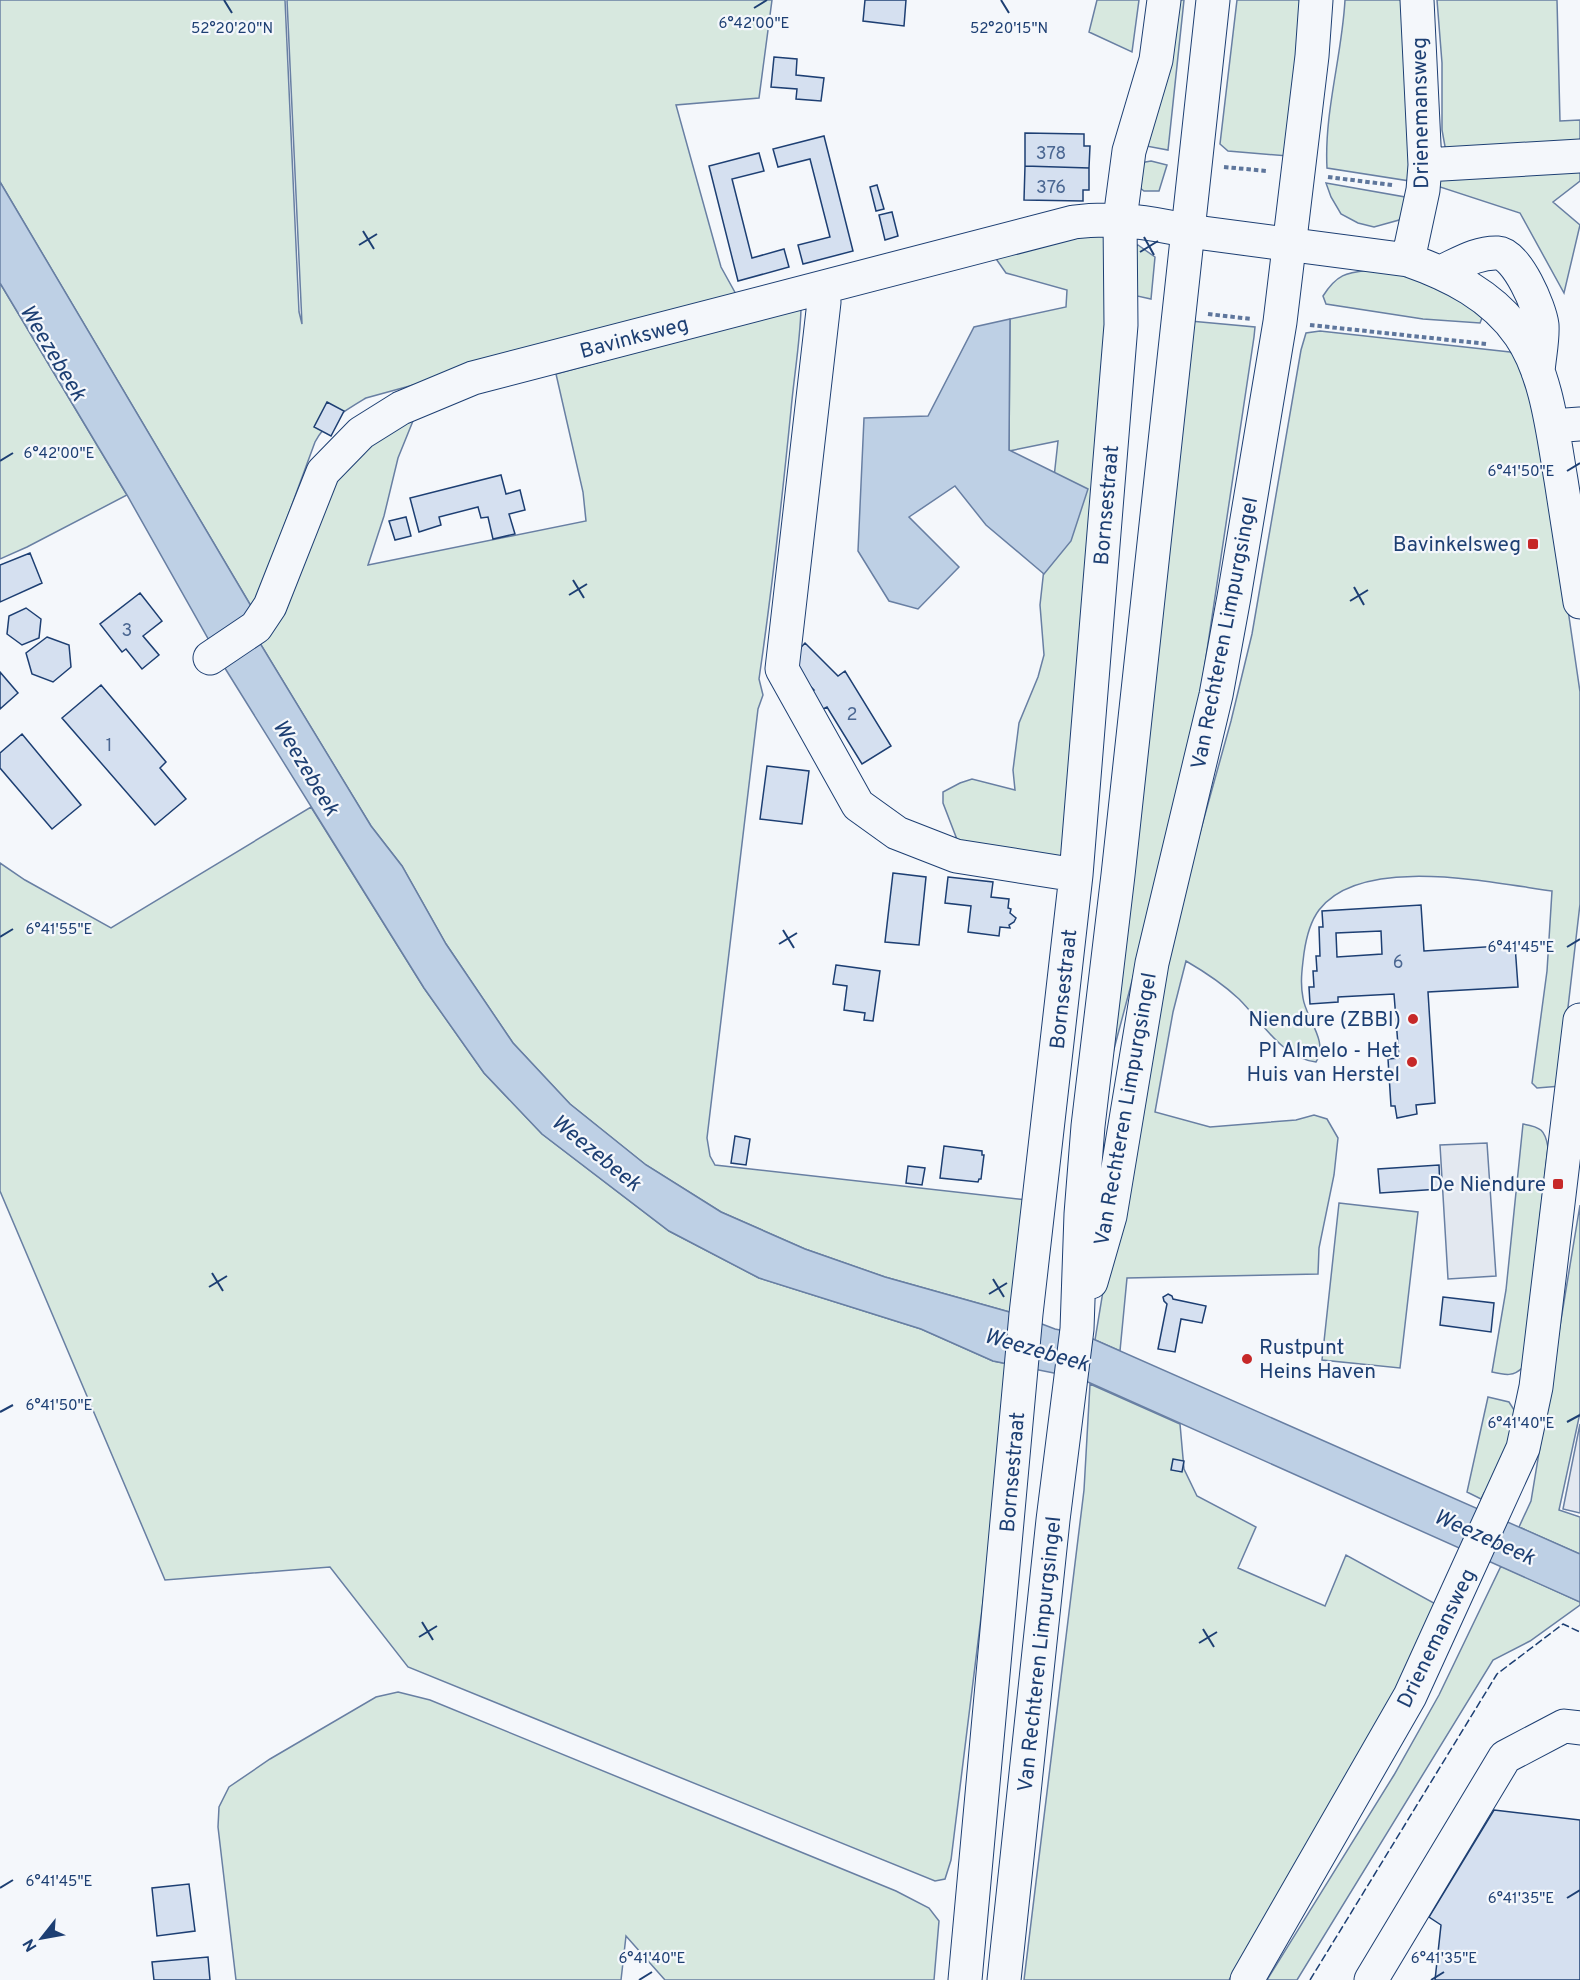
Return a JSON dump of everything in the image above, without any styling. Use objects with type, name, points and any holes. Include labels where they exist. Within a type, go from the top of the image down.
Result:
[{"type":"street","name":"Bornsestraat","points":[[965,1980],[1026,1314],[1076,875],[1121,325],[1120,219],[1129,151],[1156,60],[1164,0]]},
{"type":"street","name":"Van Rechteren Limpurgsingel","points":[[1004,1980],[1053,1520],[1077,1329],[1081,1214],[1088,1126],[1118,875],[1213,0]]},
{"type":"street","name":"Van Rechteren Limpurgsingel","points":[[1077,1329],[1110,1216],[1152,963],[1216,695],[1291,246],[1316,0]]},
{"type":"street","name":"Drienemansweg","points":[[1407,261],[1423,190],[1425,165],[1417,0]]},
{"type":"street","points":[[1425,165],[1580,156]]},
{"type":"street","name":"Bavinksweg","points":[[210,658],[256,627],[270,606],[323,472],[361,433],[401,408],[473,378],[1074,222],[1120,219],[1155,223],[1188,231]]},
{"type":"street","points":[[1188,231],[1407,261],[1441,272],[1474,291],[1499,311],[1520,336],[1566,425],[1580,602]]},
{"type":"street","points":[[1441,272],[1474,256],[1500,253],[1514,262],[1534,298],[1542,325],[1538,372]]},
{"type":"street","points":[[821,288],[824,302],[782,669],[858,805],[897,833],[956,856],[1076,875]]},
{"type":"street","name":"Drienemansweg","points":[[1248,1980],[1410,1696],[1523,1448],[1536,1387],[1580,1020]]},
{"type":"street","points":[[1371,1980],[1505,1757],[1564,1726],[1580,1728]]},
{"type":"path","points":[[1179,310],[1498,345],[1520,336]]},
{"type":"shaded area","points":[[0,0],[285,0],[299,312],[302,324],[287,0],[772,0],[759,98],[676,105],[721,267],[737,296],[366,398],[351,407],[330,422],[315,442],[261,589],[251,606],[0,182]]},
{"type":"shaded area","points":[[1097,0],[1139,0],[1132,52],[1089,32]]},
{"type":"shaded area","points":[[1176,0],[1184,0],[1168,150],[1146,146]]},
{"type":"shaded area","points":[[1237,0],[1303,0],[1288,156],[1228,151],[1220,144]]},
{"type":"shaded area","points":[[1345,0],[1407,0],[1410,181],[1327,168],[1328,126]]},
{"type":"shaded area","points":[[1437,0],[1557,0],[1560,121],[1580,120],[1580,148],[1446,152],[1442,130],[1442,63]]},
{"type":"shaded area","points":[[1151,161],[1167,165],[1159,191],[1144,191],[1135,184],[1140,163]]},
{"type":"shaded area","points":[[1580,163],[1580,181],[1553,202],[1580,225],[1564,293],[1520,213],[1440,187],[1432,170]]},
{"type":"shaded area","points":[[1326,183],[1405,197],[1405,211],[1399,220],[1374,227],[1358,223],[1341,214]]},
{"type":"shaded area","points":[[1104,228],[1109,318],[1066,860],[958,842],[943,803],[943,792],[972,779],[1015,790],[1013,770],[1019,723],[1038,677],[1044,655],[1040,605],[1058,441],[1009,451],[1010,319],[1066,307],[1067,290],[1006,273],[994,256]]},
{"type":"shaded area","points":[[1138,245],[1155,257],[1151,299],[1137,296],[1131,250]]},
{"type":"shaded area","points":[[1377,269],[1427,281],[1470,306],[1482,318],[1480,323],[1423,319],[1326,304],[1323,296],[1334,282],[1352,273]]},
{"type":"shaded area","points":[[0,283],[127,495],[0,559]]},
{"type":"shaded area","points":[[801,309],[780,511],[759,679],[763,695],[758,709],[707,1138],[710,1156],[715,1165],[1027,1200],[1013,1313],[885,1277],[805,1249],[721,1212],[646,1165],[570,1104],[513,1043],[446,944],[402,866],[371,826],[258,640],[334,474],[417,411],[398,458],[384,516],[368,565],[586,521],[583,492],[556,374],[778,313]]},
{"type":"shaded area","points":[[1190,321],[1255,327],[1254,337],[1200,697],[1159,879],[1109,1068]]},
{"type":"shaded area","points":[[1320,331],[1510,352],[1517,358],[1528,383],[1555,521],[1580,692],[1580,904],[1562,1059],[1561,1086],[1537,1088],[1532,1083],[1547,971],[1552,891],[1429,876],[1396,877],[1365,882],[1339,893],[1319,910],[1313,920],[1304,953],[1302,992],[1320,1046],[1316,1062],[1293,1054],[1273,1038],[1233,994],[1214,978],[1186,961],[1173,1012],[1155,1112],[1210,1127],[1296,1120],[1314,1115],[1327,1119],[1338,1138],[1334,1175],[1319,1248],[1318,1274],[1127,1278],[1120,1351],[1095,1340],[1133,1108],[1161,973],[1231,721],[1252,634],[1301,350],[1306,333]]},
{"type":"shaded area","points":[[311,807],[424,988],[484,1073],[542,1134],[669,1231],[759,1278],[921,1329],[993,1361],[1008,1364],[1000,1464],[951,1860],[945,1879],[935,1881],[408,1667],[330,1567],[165,1580],[0,1191],[0,863],[25,880],[111,928]]},
{"type":"shaded area","points":[[1523,1124],[1541,1130],[1548,1147],[1523,1367],[1513,1374],[1505,1374],[1492,1372],[1506,1290]]},
{"type":"shaded area","points":[[1487,1143],[1496,1276],[1448,1279],[1440,1145]]},
{"type":"shaded area","points":[[1339,1203],[1418,1212],[1400,1368],[1322,1360]]},
{"type":"shaded area","points":[[1580,1205],[1580,1413],[1559,1510],[1580,1517],[1580,1554],[1519,1527],[1531,1501]]},
{"type":"shaded area","points":[[1090,1384],[1180,1424],[1184,1469],[1197,1496],[1256,1527],[1238,1568],[1325,1606],[1346,1555],[1443,1608],[1320,1834],[1229,1980],[1024,1980],[1084,1490]]},
{"type":"shaded area","points":[[1488,1397],[1509,1402],[1516,1413],[1505,1453],[1486,1494],[1484,1493],[1481,1499],[1467,1492]]},
{"type":"shaded area","points":[[1580,1424],[1580,1513],[1563,1509]]},
{"type":"shaded area","points":[[1501,1566],[1580,1602],[1580,1605],[1530,1641],[1493,1660],[1297,1980],[1267,1980],[1394,1775],[1439,1695]]},
{"type":"shaded area","points":[[398,1692],[430,1700],[896,1891],[929,1908],[939,1921],[934,1980],[665,1980],[626,1936],[621,1980],[236,1980],[218,1827],[219,1807],[229,1787],[270,1759],[376,1697]]},
{"type":"water","name":"Weezebeek","points":[[0,182],[251,606],[258,640],[371,826],[402,866],[446,944],[513,1043],[570,1104],[646,1165],[721,1212],[805,1249],[885,1277],[1013,1313],[1055,1329],[1084,1335],[1580,1554],[1580,1602],[1079,1378],[993,1361],[921,1329],[759,1278],[669,1231],[542,1134],[484,1073],[424,988],[223,665],[127,495],[0,283]]},
{"type":"water","points":[[1010,319],[1009,450],[1088,489],[1071,541],[1044,574],[986,525],[955,486],[909,517],[959,567],[918,609],[889,601],[858,551],[864,418],[928,416],[974,327]]},
{"type":"building","points":[[865,0],[906,0],[904,26],[863,21]]},
{"type":"building","points":[[774,57],[797,59],[796,75],[824,78],[821,101],[796,99],[797,89],[771,87]]},
{"type":"building","points":[[1025,133],[1084,134],[1084,146],[1090,146],[1089,168],[1025,166]]},
{"type":"building","points":[[824,136],[853,251],[803,264],[798,245],[830,237],[810,159],[778,167],[773,149]]},
{"type":"building","points":[[759,153],[764,171],[732,179],[752,258],[784,249],[789,267],[738,281],[709,166]]},
{"type":"building","points":[[1025,166],[1089,168],[1089,190],[1083,190],[1083,201],[1024,200]]},
{"type":"building","points":[[877,185],[884,209],[876,211],[870,187]]},
{"type":"building","points":[[892,212],[898,236],[885,240],[879,215]]},
{"type":"building","points":[[327,402],[344,411],[331,436],[314,427]]},
{"type":"building","points":[[501,475],[506,494],[520,490],[525,510],[509,514],[515,534],[493,539],[488,517],[481,518],[478,507],[439,517],[441,525],[419,532],[410,498]]},
{"type":"building","points":[[406,517],[411,536],[395,540],[389,521]]},
{"type":"building","points":[[30,553],[42,583],[0,602],[0,565]]},
{"type":"building","points":[[140,593],[162,621],[143,636],[159,655],[142,669],[126,649],[122,652],[100,624]]},
{"type":"building","points":[[26,608],[41,619],[39,638],[22,645],[7,634],[9,616]]},
{"type":"building","points":[[47,637],[69,645],[71,667],[53,682],[32,674],[26,653]]},
{"type":"building","points":[[805,643],[838,676],[845,671],[891,746],[862,764],[827,707],[821,710],[810,692],[814,690],[787,662]]},
{"type":"building","points":[[0,672],[18,693],[0,709]]},
{"type":"building","points":[[101,685],[166,762],[160,768],[186,799],[155,825],[62,718]]},
{"type":"building","points":[[22,734],[81,805],[52,829],[0,768],[0,753]]},
{"type":"building","points":[[767,766],[809,771],[802,824],[760,819]]},
{"type":"building","points":[[893,873],[926,877],[919,945],[885,942]]},
{"type":"building","points":[[948,877],[993,882],[991,897],[1009,899],[1008,908],[1016,918],[1009,925],[1010,928],[1000,927],[999,936],[968,932],[971,906],[945,903]]},
{"type":"building","name":"Niendure (ZBBI)","points":[[1421,905],[1424,951],[1515,945],[1518,987],[1428,992],[1435,1103],[1416,1105],[1417,1114],[1397,1118],[1395,1106],[1391,1106],[1388,1059],[1399,1058],[1394,994],[1338,997],[1338,1002],[1310,1004],[1309,987],[1314,987],[1313,971],[1317,971],[1316,956],[1320,956],[1319,927],[1323,927],[1322,911]],"holes":[[[1381,931],[1382,954],[1337,957],[1336,933]]]},
{"type":"building","points":[[836,965],[880,971],[873,1021],[864,1020],[865,1013],[844,1010],[847,986],[833,984]]},
{"type":"building","points":[[735,1136],[750,1139],[746,1165],[731,1163]]},
{"type":"building","points":[[944,1146],[982,1151],[984,1155],[981,1179],[978,1182],[940,1178]]},
{"type":"building","points":[[1439,1165],[1440,1189],[1380,1193],[1378,1169]]},
{"type":"building","points":[[908,1166],[925,1168],[922,1185],[906,1183]]},
{"type":"building","points":[[1168,1294],[1173,1299],[1206,1306],[1202,1323],[1181,1319],[1175,1352],[1158,1349],[1167,1304],[1163,1297]]},
{"type":"building","points":[[1443,1297],[1494,1303],[1491,1332],[1440,1325]]},
{"type":"building","points":[[1173,1459],[1184,1461],[1182,1472],[1171,1470]]},
{"type":"building","points":[[1494,1810],[1580,1820],[1580,1980],[1435,1980],[1441,1925],[1429,1917]]},
{"type":"building","points":[[189,1884],[195,1931],[157,1936],[152,1888]]},
{"type":"building","points":[[208,1957],[210,1980],[154,1980],[152,1962]]},
{"type":"fence","points":[[1310,1980],[1497,1674],[1563,1624],[1580,1632]]},
{"type":"place","name":"Bavinkelsweg","points":[[1533,544]]},
{"type":"place","name":"Niendure (ZBBI)","points":[[1413,1019]]},
{"type":"place","name":"PI Almelo - Het Huis van Herstel","points":[[1412,1062]]},
{"type":"place","name":"De Niendure","points":[[1558,1184]]},
{"type":"place","name":"Rustpunt Heins Haven","points":[[1247,1359]]}]
